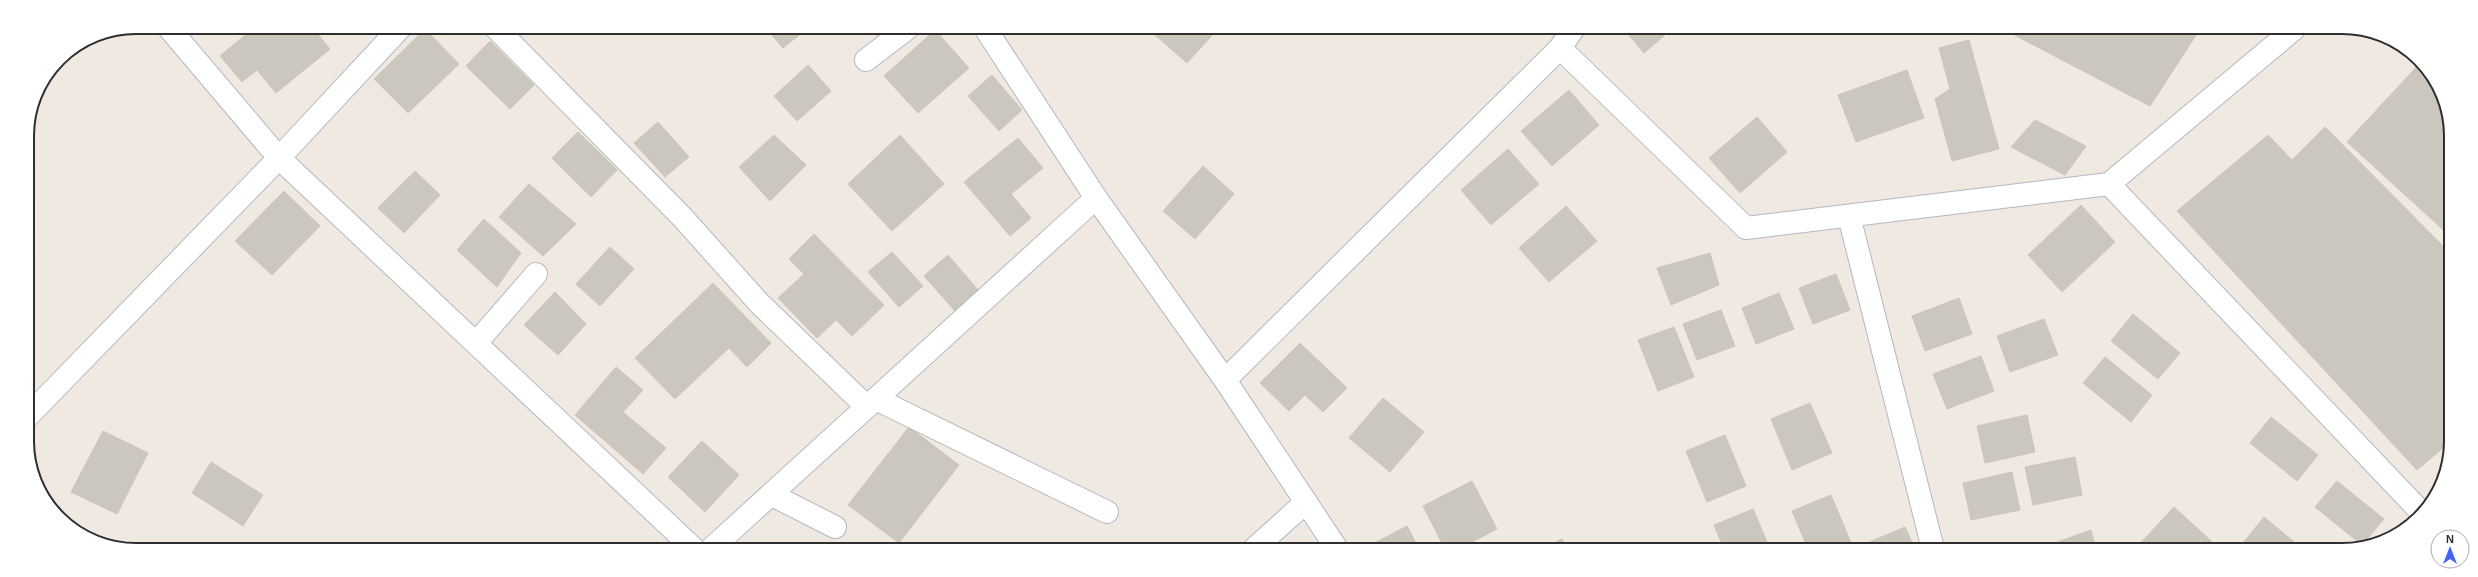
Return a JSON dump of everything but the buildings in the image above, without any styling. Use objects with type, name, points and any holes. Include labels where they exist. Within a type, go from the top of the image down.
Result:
[{"type":"street","points":[[174,34],[279,158],[688,543]]},
{"type":"street","points":[[34,410],[279,158],[394,34]]},
{"type":"street","points":[[502,34],[683,218],[758,303],[872,403],[1107,512]]},
{"type":"street","points":[[866,60],[900,34]]},
{"type":"street","points":[[989,34],[1096,198],[1225,380],[1334,543]]},
{"type":"street","points":[[1225,380],[1560,48],[1570,34]]},
{"type":"street","points":[[1560,48],[1746,228],[2109,184],[2288,34]]},
{"type":"street","points":[[2109,184],[2418,509]]},
{"type":"street","points":[[718,543],[1096,198]]},
{"type":"street","points":[[1849,216],[1931,543]]},
{"type":"street","points":[[476,343],[536,274]]},
{"type":"street","points":[[772,495],[835,528]]},
{"type":"street","points":[[1261,543],[1306,502]]}]
